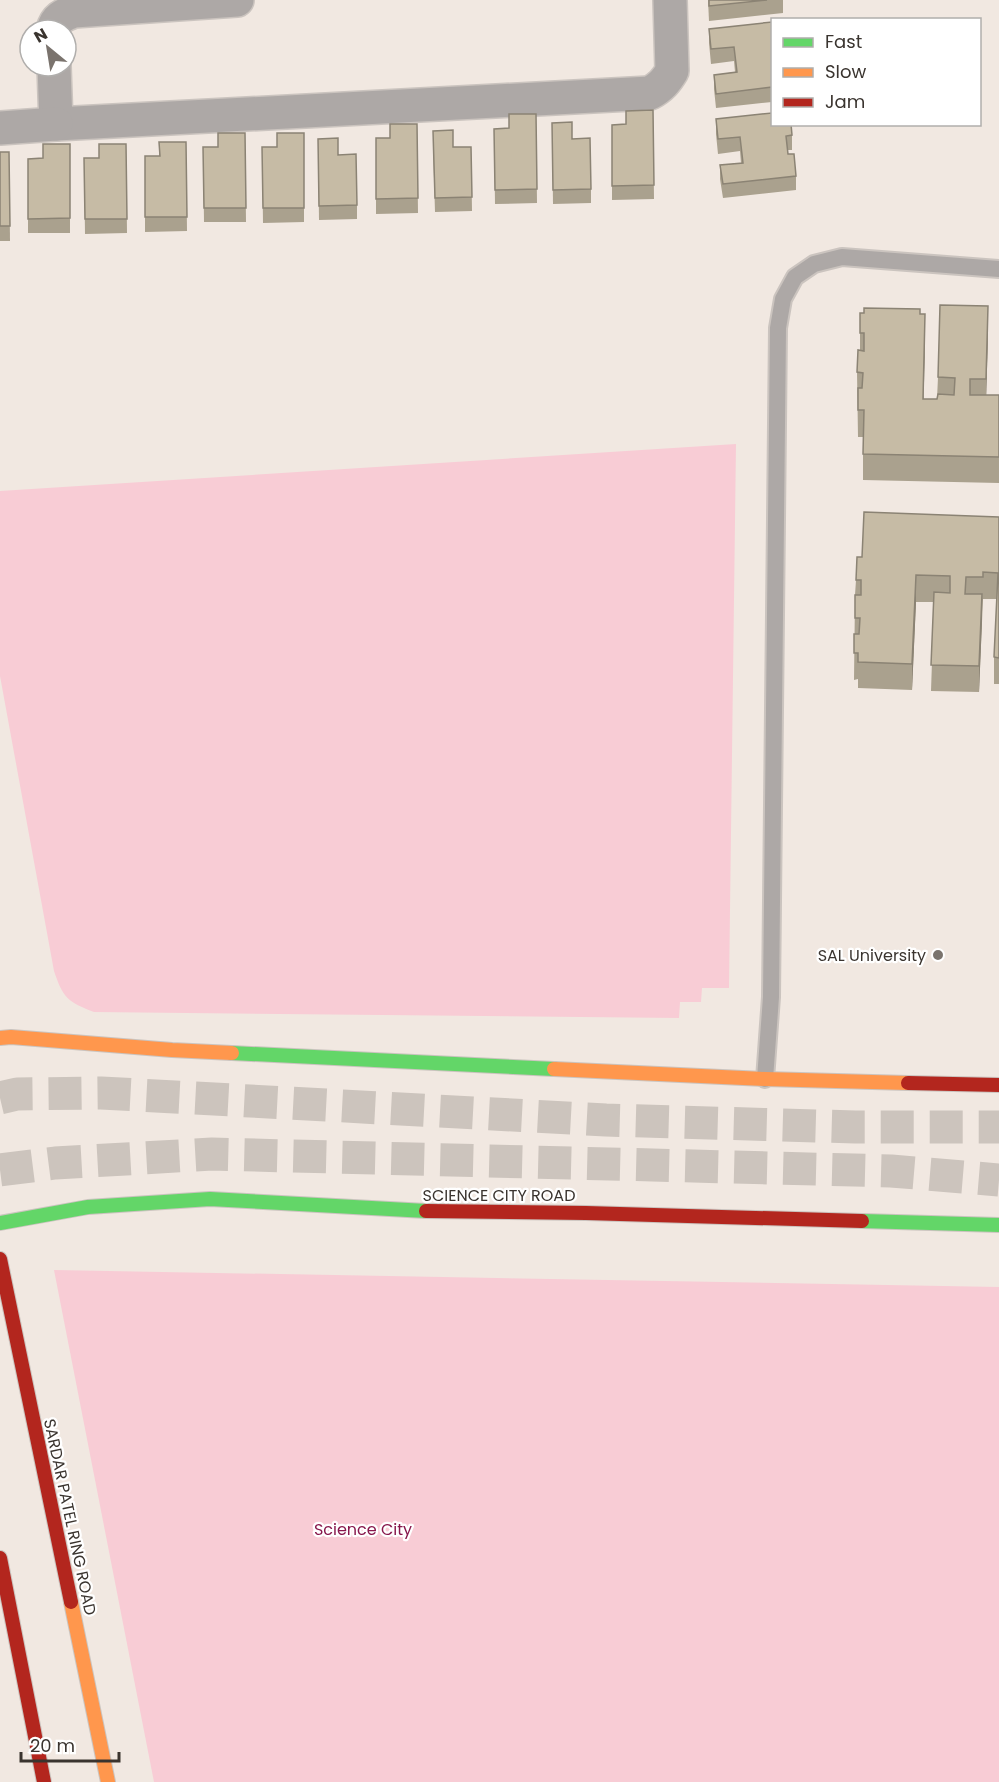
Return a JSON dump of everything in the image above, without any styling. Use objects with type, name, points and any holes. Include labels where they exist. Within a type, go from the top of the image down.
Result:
[{"type":"main road","points":[[0,1038],[172,1050],[765,1079],[999,1085]]},
{"type":"main road","name":"SCIENCE CITY ROAD","points":[[0,1224],[88,1207],[210,1199],[415,1211],[586,1213],[999,1225]]},
{"type":"main road","name":"SARDAR PATEL RING ROAD","points":[[0,1259],[108,1782]]},
{"type":"main road","points":[[0,1558],[44,1782]]},
{"type":"street","points":[[60,18],[74,11],[180,1],[237,0]]},
{"type":"street","points":[[0,128],[650,93],[666,81],[672,71],[670,0]]},
{"type":"street","points":[[54,78],[56,124]]},
{"type":"lane","points":[[765,1079],[771,997],[778,328],[783,299],[795,277],[814,264],[842,256],[999,270]]},
{"type":"green space","points":[[736,444],[729,988],[702,988],[701,1002],[680,1002],[679,1018],[94,1012],[68,998],[60,987],[54,971],[0,676],[0,491]]},
{"type":"green space","name":"Science City","points":[[54,1270],[999,1287],[999,1782],[154,1782]]},
{"type":"building","points":[[709,0],[767,0],[709,6]]},
{"type":"building","points":[[771,22],[771,87],[716,94],[714,75],[737,72],[734,47],[711,49],[709,29]]},
{"type":"building","points":[[653,110],[654,185],[612,186],[612,125],[626,124],[626,111]]},
{"type":"building","points":[[771,113],[771,126],[791,126],[792,135],[786,136],[788,154],[794,154],[796,176],[723,184],[720,165],[743,163],[740,137],[718,139],[716,119]]},
{"type":"building","points":[[509,114],[536,114],[537,189],[495,190],[494,129],[509,128]]},
{"type":"building","points":[[572,122],[572,139],[590,138],[591,189],[553,190],[552,123]]},
{"type":"building","points":[[390,124],[417,124],[418,198],[376,199],[376,138],[390,138]]},
{"type":"building","points":[[453,130],[453,147],[471,147],[472,197],[435,198],[433,131]]},
{"type":"building","points":[[218,133],[245,133],[246,208],[204,208],[203,147],[218,147]]},
{"type":"building","points":[[277,133],[304,133],[304,208],[263,208],[262,147],[277,147]]},
{"type":"building","points":[[338,138],[338,155],[356,154],[357,205],[319,206],[318,139]]},
{"type":"building","points":[[159,142],[186,142],[187,217],[145,217],[145,156],[160,156]]},
{"type":"building","points":[[43,144],[70,144],[70,218],[28,219],[28,159],[43,158]]},
{"type":"building","points":[[99,144],[126,144],[127,219],[85,219],[84,158],[99,158]]},
{"type":"building","points":[[0,152],[9,152],[10,226],[0,226]]},
{"type":"building","points":[[940,305],[988,306],[986,379],[970,379],[970,395],[999,395],[999,457],[863,454],[864,410],[858,410],[858,388],[862,388],[863,373],[857,372],[858,350],[864,351],[864,333],[860,333],[860,313],[864,313],[864,308],[920,309],[920,314],[925,314],[923,399],[937,399],[938,394],[954,395],[955,378],[938,377]]},
{"type":"building","points":[[864,512],[999,517],[999,658],[994,657],[998,573],[983,572],[983,577],[966,577],[965,594],[982,594],[979,666],[931,665],[934,592],[950,593],[950,576],[916,575],[912,664],[858,662],[858,653],[854,653],[854,634],[859,634],[860,618],[855,618],[855,595],[861,595],[861,580],[856,580],[857,557],[862,557]]},
{"type":"tunnel","points":[[0,1098],[17,1094],[101,1093],[606,1120],[855,1127],[999,1127]]},
{"type":"tunnel","points":[[0,1170],[55,1163],[212,1154],[891,1171],[999,1180]]},
{"type":"traffic: fast","points":[[232,1053],[554,1069]]},
{"type":"traffic: fast","points":[[0,1223],[88,1207],[210,1199],[426,1211]]},
{"type":"traffic: fast","points":[[862,1221],[999,1225]]},
{"type":"traffic: slow","points":[[0,1038],[232,1053]]},
{"type":"traffic: slow","points":[[554,1069],[908,1083]]},
{"type":"traffic: slow","points":[[71,1602],[108,1782]]},
{"type":"traffic: jam","points":[[908,1083],[999,1085]]},
{"type":"traffic: jam","points":[[426,1211],[862,1221]]},
{"type":"traffic: jam","points":[[0,1259],[71,1602]]},
{"type":"traffic: jam","points":[[0,1558],[44,1782]]},
{"type":"place","name":"SAL University","points":[[938,955]]}]
